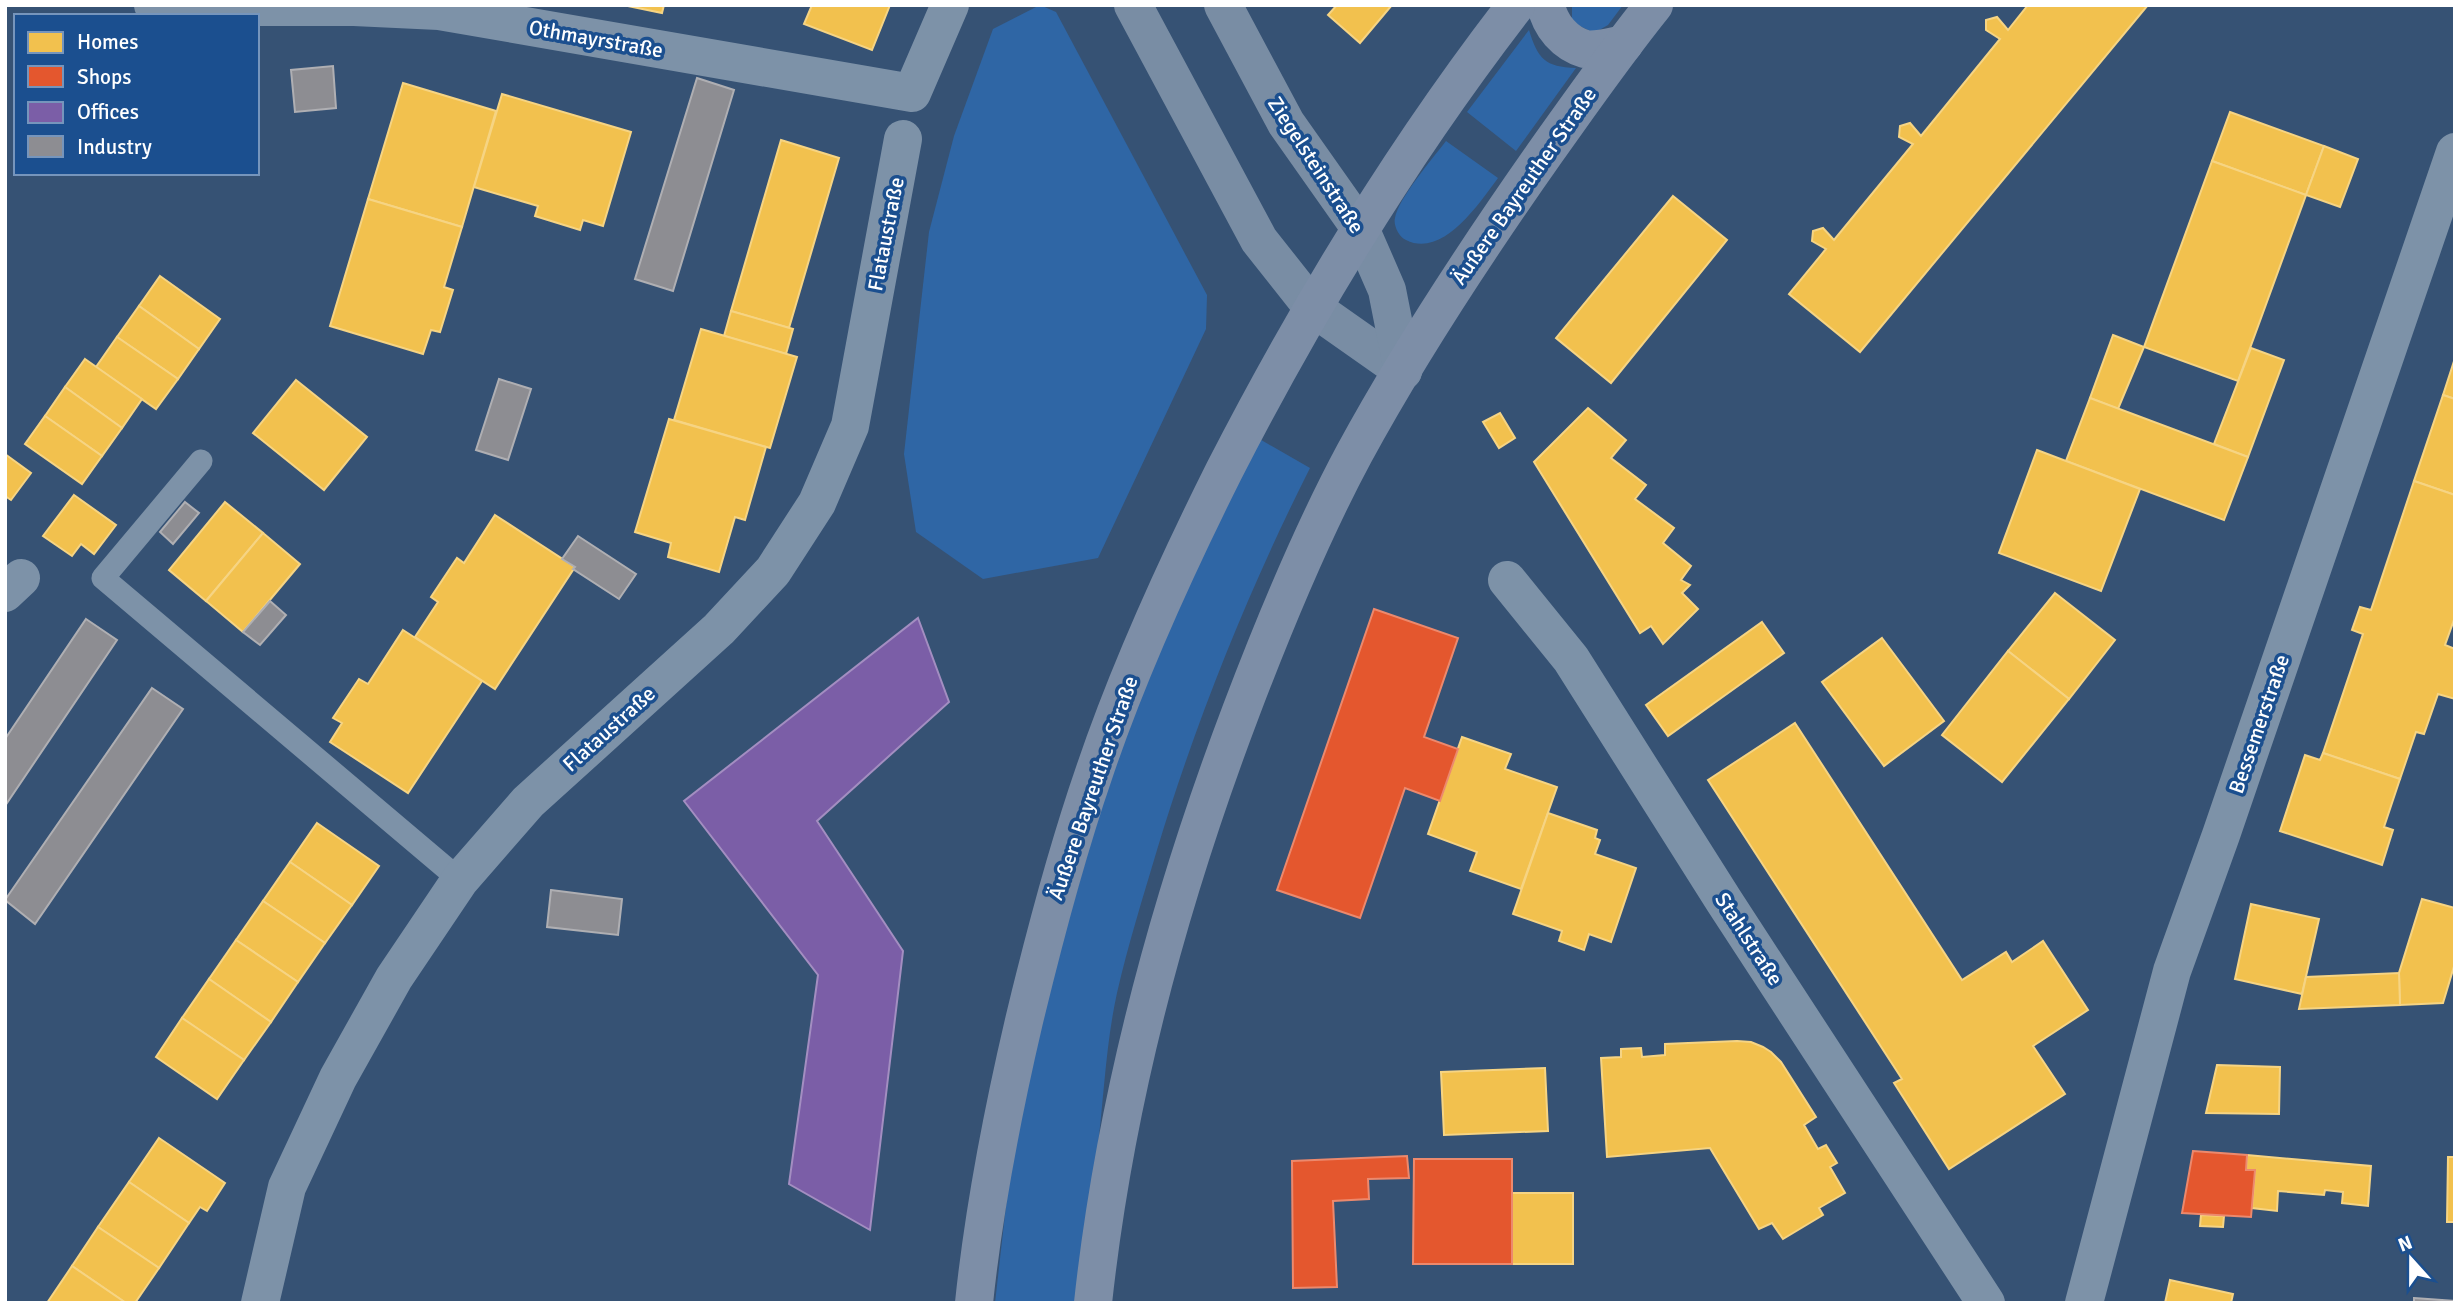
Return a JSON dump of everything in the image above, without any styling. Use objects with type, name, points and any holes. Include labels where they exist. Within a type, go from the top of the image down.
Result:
[{"type":"main road","points":[[1133,5],[1259,240],[1312,307],[1403,371]]},
{"type":"main road","name":"Ziegelsteinstraße","points":[[1223,5],[1290,130],[1360,228],[1387,290],[1403,371]]},
{"type":"main road","name":"Äußere Bayreuther Straße","points":[[974,1303],[992,1170],[1008,1091],[1050,918],[1094,773],[1137,659],[1167,589],[1255,410],[1312,307],[1360,228],[1439,110],[1516,5]]},
{"type":"main road","points":[[1546,5],[1561,36],[1587,49],[1624,44]]},
{"type":"main road","name":"Äußere Bayreuther Straße","points":[[1093,1303],[1103,1222],[1137,1045],[1165,939],[1218,771],[1255,672],[1298,570],[1354,453],[1484,241],[1654,5]]},
{"type":"street","name":"Othmayrstraße","points":[[153,5],[439,11],[912,93],[950,5]]},
{"type":"street","name":"Flataustraße","points":[[260,1303],[287,1186],[338,1078],[394,978],[460,880],[528,802],[719,629],[773,570],[817,503],[850,426],[903,139]]},
{"type":"street","name":"Bessemerstraße","points":[[2084,1303],[2172,971],[2455,152]]},
{"type":"street","name":"Stahlstraße","points":[[1507,580],[1571,659],[1724,901],[1986,1303]]},
{"type":"lane","points":[[201,461],[103,578],[460,880]]},
{"type":"shaded area","points":[[1040,5],[1056,12],[1207,295],[1206,329],[1098,558],[983,579],[916,532],[904,454],[929,232],[954,136],[993,29]]},
{"type":"shaded area","points":[[1572,5],[1623,5],[1608,25],[1594,33],[1572,22]]},
{"type":"shaded area","points":[[1529,30],[1544,60],[1557,66],[1576,68],[1516,151],[1467,112]]},
{"type":"shaded area","points":[[1446,141],[1498,178],[1471,213],[1447,235],[1433,242],[1420,244],[1406,240],[1401,236],[1395,221],[1402,200]]},
{"type":"shaded area","points":[[1256,437],[1310,468],[1225,656],[1189,752],[1131,939],[1110,1031],[1094,1185],[1078,1303],[995,1303],[1007,1197],[1034,1040],[1126,720]]},
{"type":"building: Homes","points":[[623,5],[664,5],[662,13]]},
{"type":"building: Homes","points":[[812,5],[890,5],[872,50],[804,24]]},
{"type":"building: Homes","points":[[1337,5],[1392,5],[1360,43],[1328,15]]},
{"type":"building: Homes","points":[[2028,5],[2148,5],[1860,352],[1789,294],[1826,249],[1812,241],[1813,231],[1823,228],[1834,240],[1913,144],[1899,137],[1900,126],[1910,123],[1921,136],[2000,39],[1986,30],[1986,20],[1997,17],[2008,30]]},
{"type":"building: Homes","points":[[403,83],[496,111],[462,227],[368,199]]},
{"type":"building: Homes","points":[[502,94],[631,132],[603,226],[583,220],[580,230],[535,216],[538,206],[474,187]]},
{"type":"building: Homes","points":[[2230,112],[2324,146],[2306,195],[2212,161]]},
{"type":"building: Homes","points":[[781,140],[839,158],[789,328],[731,311]]},
{"type":"building: Homes","points":[[2324,146],[2358,159],[2340,207],[2306,195]]},
{"type":"building: Homes","points":[[2212,161],[2306,195],[2238,381],[2144,347]]},
{"type":"building: Homes","points":[[1673,196],[1727,240],[1611,383],[1556,338]]},
{"type":"building: Homes","points":[[368,199],[462,227],[444,287],[453,290],[440,332],[431,330],[423,354],[330,326]]},
{"type":"building: Homes","points":[[160,276],[220,319],[199,349],[139,306]]},
{"type":"building: Homes","points":[[139,306],[199,349],[178,379],[117,337]]},
{"type":"building: Homes","points":[[731,311],[793,329],[786,354],[724,336]]},
{"type":"building: Homes","points":[[701,329],[797,357],[770,448],[674,420]]},
{"type":"building: Homes","points":[[2113,335],[2144,347],[2118,409],[2090,398]]},
{"type":"building: Homes","points":[[117,337],[178,379],[156,409],[96,367]]},
{"type":"building: Homes","points":[[2251,348],[2284,360],[2248,457],[2214,444]]},
{"type":"building: Homes","points":[[2455,358],[2455,399],[2443,395]]},
{"type":"building: Homes","points":[[85,359],[142,399],[122,428],[65,387]]},
{"type":"building: Homes","points":[[296,380],[367,437],[324,490],[253,433]]},
{"type":"building: Homes","points":[[65,387],[122,428],[102,456],[45,416]]},
{"type":"building: Homes","points":[[2443,395],[2455,399],[2455,495],[2414,481]]},
{"type":"building: Homes","points":[[2090,398],[2248,457],[2224,520],[2066,461]]},
{"type":"building: Homes","points":[[1588,408],[1626,440],[1611,458],[1646,485],[1635,499],[1674,528],[1663,543],[1691,566],[1681,580],[1690,585],[1682,593],[1698,609],[1663,644],[1651,626],[1640,633],[1534,462]]},
{"type":"building: Homes","points":[[1500,413],[1515,438],[1499,448],[1483,422]]},
{"type":"building: Homes","points":[[45,416],[102,456],[82,484],[25,444]]},
{"type":"building: Homes","points":[[669,419],[766,447],[745,520],[735,517],[719,572],[668,557],[671,543],[635,532]]},
{"type":"building: Homes","points":[[2037,450],[2140,489],[2101,591],[1999,553]]},
{"type":"building: Homes","points":[[5,454],[31,473],[11,500],[5,496]]},
{"type":"building: Homes","points":[[2414,481],[2455,495],[2455,617],[2445,645],[2455,649],[2455,699],[2438,694],[2424,734],[2416,732],[2400,779],[2323,753],[2363,634],[2352,630],[2360,607],[2371,610]]},
{"type":"building: Homes","points":[[74,495],[116,525],[94,554],[81,544],[72,556],[43,536]]},
{"type":"building: Homes","points":[[225,502],[263,533],[206,601],[169,570]]},
{"type":"building: Homes","points":[[495,515],[575,567],[495,689],[415,637],[438,602],[431,597],[457,558],[464,563]]},
{"type":"building: Homes","points":[[263,533],[300,564],[243,632],[206,601]]},
{"type":"building: Homes","points":[[2055,593],[2115,640],[2069,699],[2008,651]]},
{"type":"building: Homes","points":[[1762,622],[1784,653],[1668,736],[1646,705]]},
{"type":"building: Homes","points":[[403,630],[482,681],[408,793],[330,742],[342,723],[333,718],[359,679],[368,684]]},
{"type":"building: Homes","points":[[1882,638],[1944,721],[1884,766],[1822,682]]},
{"type":"building: Homes","points":[[2008,651],[2069,699],[2002,782],[1942,735]]},
{"type":"building: Homes","points":[[1795,723],[1962,980],[2006,952],[2012,962],[2043,941],[2088,1010],[2033,1046],[2065,1094],[1949,1169],[1894,1083],[1902,1079],[1708,780]]},
{"type":"building: Homes","points":[[1462,737],[1511,754],[1505,769],[1557,787],[1521,889],[1470,871],[1477,852],[1428,834]]},
{"type":"building: Homes","points":[[2323,753],[2400,779],[2384,827],[2393,830],[2382,865],[2280,831],[2305,755],[2320,760]]},
{"type":"building: Homes","points":[[1548,813],[1597,830],[1595,838],[1600,840],[1595,854],[1636,868],[1611,942],[1589,934],[1584,950],[1559,941],[1562,931],[1513,914]]},
{"type":"building: Homes","points":[[317,823],[379,866],[352,905],[290,862]]},
{"type":"building: Homes","points":[[290,862],[352,905],[325,943],[263,901]]},
{"type":"building: Homes","points":[[2422,899],[2455,908],[2455,963],[2443,1003],[2400,1005],[2399,973]]},
{"type":"building: Homes","points":[[263,901],[325,943],[298,982],[236,940]]},
{"type":"building: Homes","points":[[2251,904],[2319,919],[2302,994],[2235,979]]},
{"type":"building: Homes","points":[[236,940],[298,982],[271,1022],[209,979]]},
{"type":"building: Homes","points":[[2399,973],[2400,1005],[2299,1009],[2306,977]]},
{"type":"building: Homes","points":[[209,979],[271,1022],[244,1060],[182,1018]]},
{"type":"building: Homes","points":[[182,1018],[244,1060],[217,1099],[156,1057]]},
{"type":"building: Homes","points":[[1751,1042],[1763,1047],[1781,1062],[1816,1117],[1804,1125],[1818,1149],[1826,1145],[1837,1163],[1830,1167],[1845,1193],[1819,1208],[1823,1215],[1783,1239],[1772,1223],[1759,1229],[1710,1148],[1607,1157],[1601,1058],[1621,1057],[1621,1049],[1641,1048],[1642,1057],[1665,1055],[1665,1044]]},
{"type":"building: Homes","points":[[2217,1065],[2280,1067],[2279,1114],[2206,1113]]},
{"type":"building: Homes","points":[[1545,1068],[1548,1131],[1444,1135],[1441,1072]]},
{"type":"building: Homes","points":[[159,1138],[225,1183],[207,1211],[200,1207],[189,1223],[129,1182]]},
{"type":"building: Homes","points":[[2247,1155],[2371,1166],[2368,1206],[2342,1203],[2343,1192],[2325,1190],[2324,1195],[2278,1191],[2277,1211],[2252,1208],[2255,1170],[2246,1170]]},
{"type":"building: Homes","points":[[2448,1157],[2455,1157],[2455,1222],[2447,1222]]},
{"type":"building: Homes","points":[[129,1182],[189,1223],[159,1268],[98,1227]]},
{"type":"building: Homes","points":[[1512,1193],[1573,1193],[1573,1264],[1512,1264]]},
{"type":"building: Homes","points":[[2201,1215],[2224,1216],[2223,1227],[2200,1226]]},
{"type":"building: Homes","points":[[98,1227],[159,1268],[135,1303],[126,1303],[72,1266]]},
{"type":"building: Homes","points":[[72,1266],[126,1303],[47,1303]]},
{"type":"building: Homes","points":[[2170,1280],[2233,1294],[2231,1303],[2165,1303]]},
{"type":"building: Shops","points":[[1374,609],[1458,638],[1424,737],[1458,749],[1440,801],[1405,788],[1360,918],[1277,890]]},
{"type":"building: Shops","points":[[2193,1151],[2247,1155],[2246,1170],[2255,1170],[2251,1217],[2182,1213]]},
{"type":"building: Shops","points":[[1407,1156],[1409,1178],[1368,1179],[1369,1199],[1333,1201],[1337,1287],[1293,1288],[1292,1161]]},
{"type":"building: Shops","points":[[1414,1159],[1512,1159],[1512,1264],[1413,1264]]},
{"type":"building: Offices","points":[[918,618],[949,702],[817,821],[903,951],[870,1230],[789,1184],[818,975],[684,801]]},
{"type":"building: Industry","points":[[333,66],[336,108],[295,112],[291,70]]},
{"type":"building: Industry","points":[[697,78],[734,90],[673,291],[635,279]]},
{"type":"building: Industry","points":[[499,379],[531,389],[508,460],[476,450]]},
{"type":"building: Industry","points":[[185,502],[199,513],[173,544],[160,532]]},
{"type":"building: Industry","points":[[578,536],[636,574],[619,599],[562,559]]},
{"type":"building: Industry","points":[[270,601],[286,615],[260,645],[243,632]]},
{"type":"building: Industry","points":[[86,619],[117,640],[5,806],[5,739]]},
{"type":"building: Industry","points":[[152,688],[183,709],[35,924],[5,900]]},
{"type":"building: Industry","points":[[551,890],[622,899],[618,935],[547,927]]},
{"type":"building: Industry","points":[[2414,1298],[2455,1301],[2455,1303],[2414,1303]]}]
